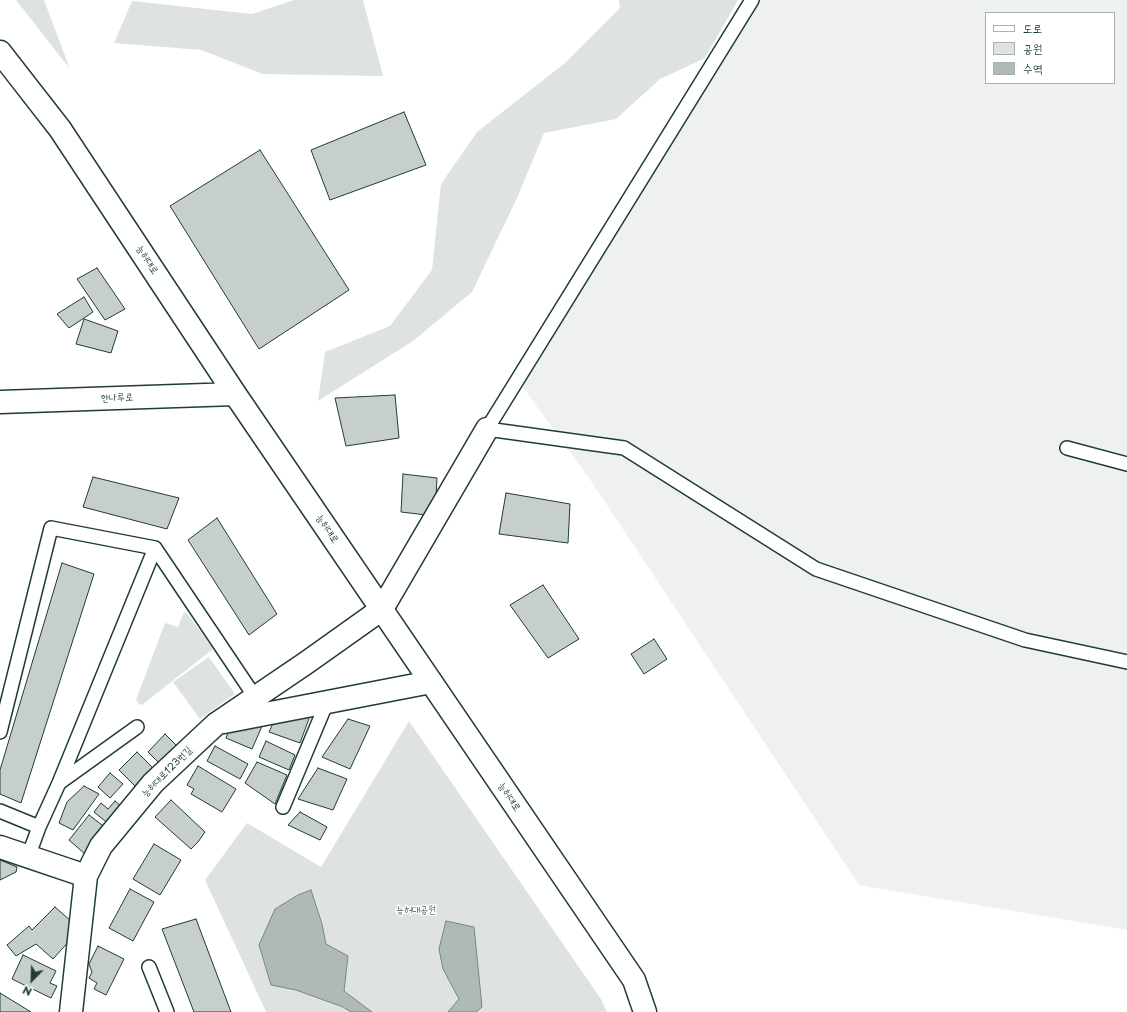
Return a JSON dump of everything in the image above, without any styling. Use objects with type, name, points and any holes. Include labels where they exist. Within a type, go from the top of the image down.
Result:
[{"type":"street","name":"능허대로","points":[[0,52],[60,128],[235,394],[634,980],[645,1012]]},
{"type":"street","name":"한나루로","points":[[0,402],[235,394]]},
{"type":"street","points":[[382,609],[487,429]]},
{"type":"street","name":"능허대로123번길","points":[[71,1012],[86,876],[101,846],[153,783],[216,724],[382,609]]},
{"type":"street","points":[[216,724],[431,682]]},
{"type":"street","points":[[0,847],[86,876]]},
{"type":"lane","points":[[752,0],[487,429],[624,448],[816,569],[1025,640],[1127,662]]},
{"type":"lane","points":[[1067,448],[1127,464]]},
{"type":"lane","points":[[0,732],[51,528],[155,548],[255,697]]},
{"type":"lane","points":[[28,857],[39,827],[59,783],[155,548]]},
{"type":"lane","points":[[283,807],[327,702]]},
{"type":"lane","points":[[59,783],[137,727]]},
{"type":"lane","points":[[0,811],[39,827]]},
{"type":"lane","points":[[149,968],[167,1012]]},
{"type":"shaded area","points":[[756,0],[1127,0],[1127,930],[859,885],[591,481],[522,386]]},
{"type":"green space","points":[[16,0],[44,0],[70,69]]},
{"type":"green space","points":[[294,0],[363,0],[383,76],[263,74],[201,50],[114,43],[132,1],[252,14]]},
{"type":"green space","points":[[619,0],[738,0],[705,58],[660,79],[616,119],[544,133],[517,198],[472,292],[413,341],[318,401],[325,352],[390,326],[432,270],[441,184],[477,132],[565,63],[620,8]]},
{"type":"green space","points":[[184,612],[187,613],[213,649],[142,705],[139,704],[136,700],[165,623],[178,627]]},
{"type":"green space","points":[[209,657],[235,694],[200,719],[173,682]]},
{"type":"green space","name":"능허대공원","points":[[409,721],[601,999],[607,1012],[266,1012],[205,880],[247,823],[321,867]]},
{"type":"water","points":[[311,890],[322,924],[326,944],[348,956],[344,991],[372,1012],[351,1012],[343,1007],[296,990],[271,985],[259,945],[275,909],[298,895]]},
{"type":"water","points":[[446,921],[474,927],[482,1007],[476,1012],[448,1012],[459,999],[443,969],[439,949]]},
{"type":"building","points":[[404,112],[426,165],[330,200],[311,150]]},
{"type":"building","points":[[260,150],[349,290],[259,349],[170,206]]},
{"type":"building","points":[[97,268],[125,309],[105,320],[77,279]]},
{"type":"building","points":[[84,297],[93,312],[69,328],[57,314]]},
{"type":"building","points":[[84,319],[118,331],[111,353],[76,344]]},
{"type":"building","points":[[395,395],[399,438],[346,446],[335,398]]},
{"type":"building","points":[[403,474],[437,478],[435,516],[401,512]]},
{"type":"building","points":[[93,477],[179,498],[167,529],[83,507]]},
{"type":"building","points":[[506,493],[570,504],[568,543],[499,534]]},
{"type":"building","points":[[217,518],[277,614],[249,635],[188,540]]},
{"type":"building","points":[[62,563],[94,574],[21,803],[0,794],[0,770]]},
{"type":"building","points":[[543,585],[579,639],[548,658],[510,605]]},
{"type":"building","points":[[654,639],[667,659],[644,674],[631,654]]},
{"type":"building","points":[[310,716],[300,743],[269,732],[275,719]]},
{"type":"building","points":[[348,719],[370,726],[350,769],[322,757]]},
{"type":"building","points":[[263,724],[252,749],[226,738],[229,730]]},
{"type":"building","points":[[165,734],[178,747],[161,765],[148,752]]},
{"type":"building","points":[[266,741],[295,755],[289,770],[259,757]]},
{"type":"building","points":[[215,746],[248,764],[240,779],[207,761]]},
{"type":"building","points":[[137,752],[157,772],[139,790],[119,770]]},
{"type":"building","points":[[257,762],[287,775],[275,804],[245,783]]},
{"type":"building","points":[[198,766],[236,789],[222,812],[191,794],[194,789],[187,785]]},
{"type":"building","points":[[318,768],[347,779],[333,810],[298,799]]},
{"type":"building","points":[[110,773],[123,784],[110,798],[98,787]]},
{"type":"building","points":[[84,786],[99,794],[73,830],[59,823],[67,802]]},
{"type":"building","points":[[171,800],[205,832],[191,849],[155,817]]},
{"type":"building","points":[[115,801],[124,809],[110,825],[94,812],[101,803],[108,809]]},
{"type":"building","points":[[300,812],[327,827],[320,840],[288,825]]},
{"type":"building","points":[[89,815],[106,828],[85,854],[69,840]]},
{"type":"building","points":[[154,844],[181,860],[160,895],[133,879]]},
{"type":"building","points":[[0,860],[17,867],[16,872],[0,880]]},
{"type":"building","points":[[130,889],[154,902],[133,941],[109,928]]},
{"type":"building","points":[[55,907],[71,921],[72,938],[53,959],[36,944],[16,956],[7,945],[29,926],[32,930]]},
{"type":"building","points":[[196,919],[231,1012],[194,1012],[162,929]]},
{"type":"building","points":[[98,946],[124,959],[106,995],[94,989],[97,983],[89,978],[92,972],[89,964]]},
{"type":"building","points":[[23,955],[56,971],[50,983],[57,986],[51,998],[12,979]]},
{"type":"building","points":[[0,993],[31,1012],[0,1012]]}]
